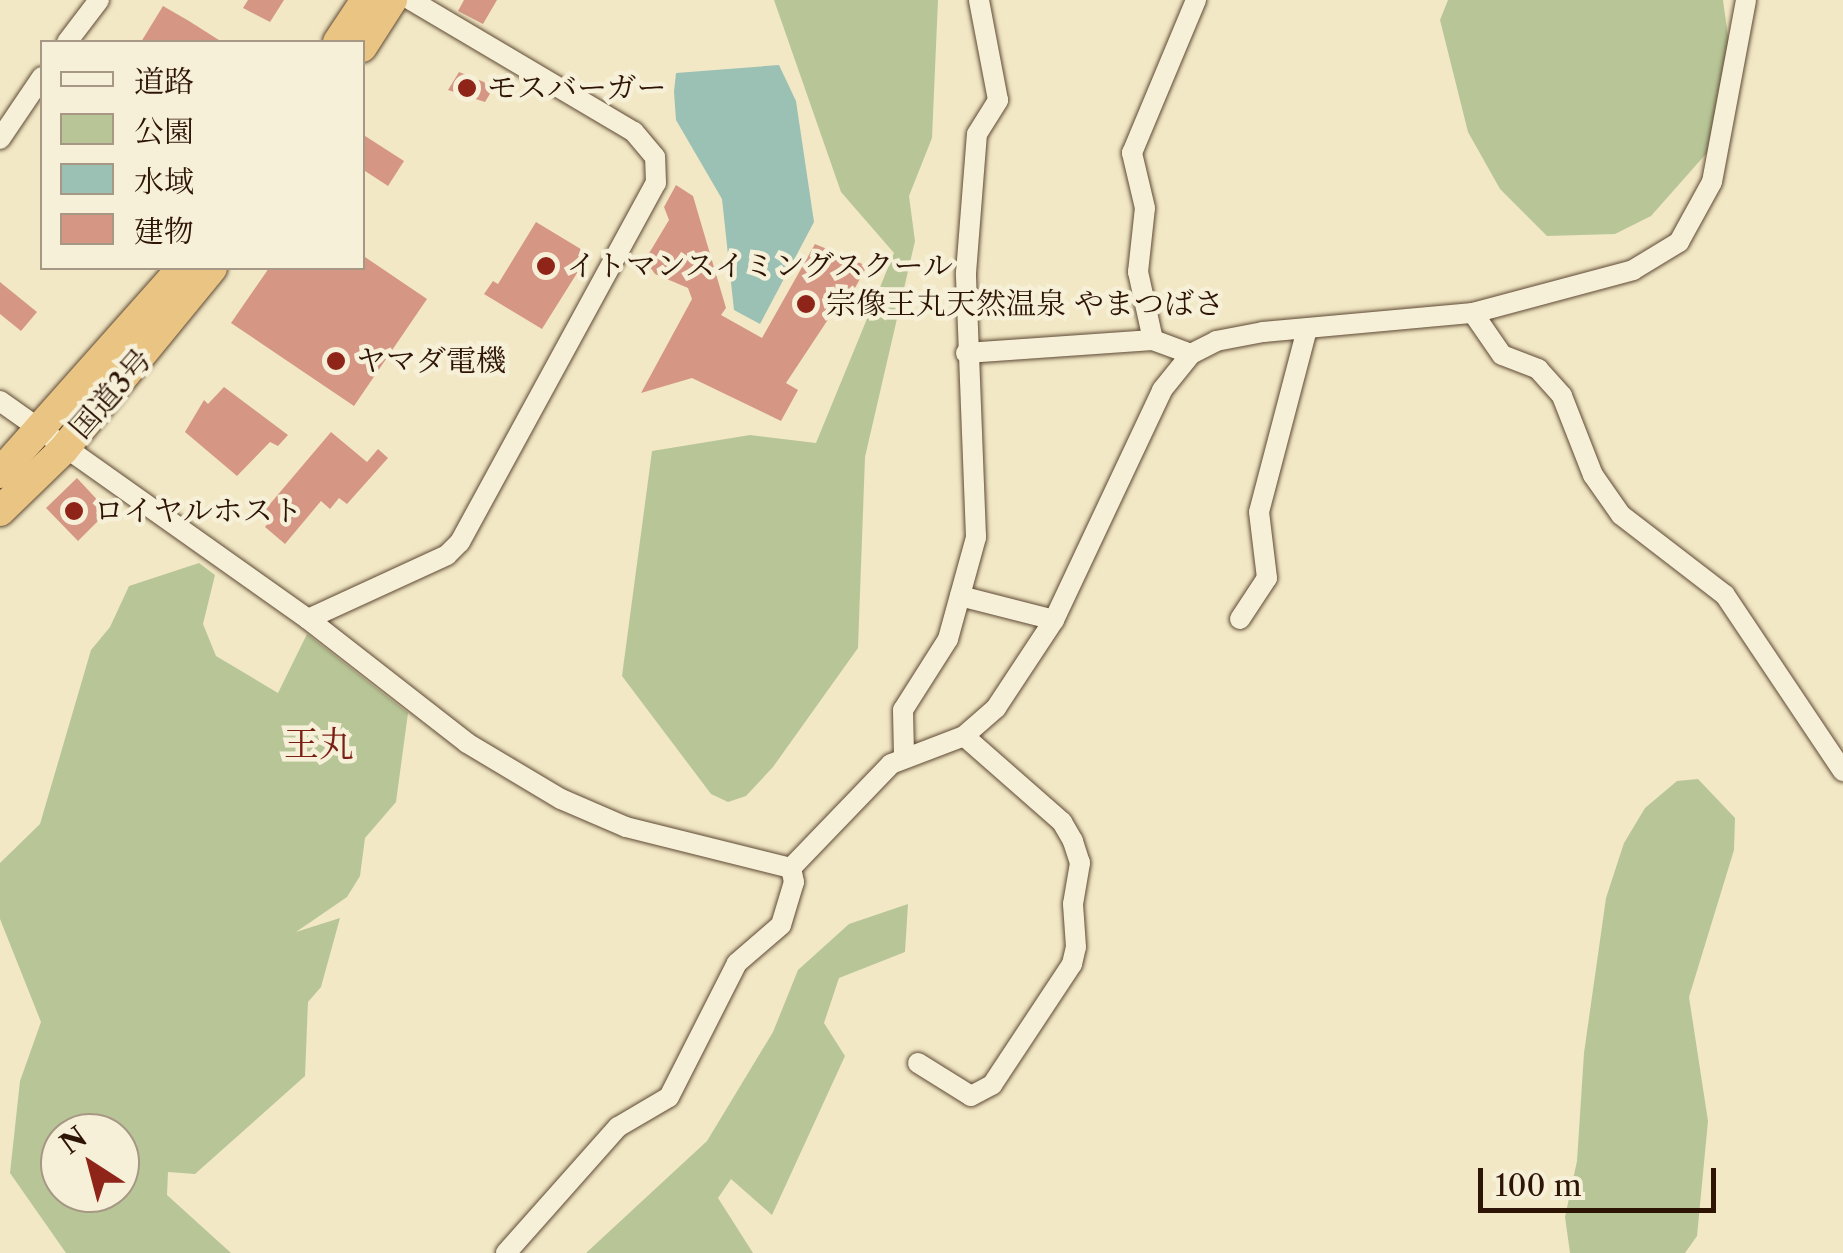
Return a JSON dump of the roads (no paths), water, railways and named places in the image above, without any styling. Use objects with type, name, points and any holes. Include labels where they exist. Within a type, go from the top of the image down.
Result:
[{"type":"highway","points":[[339,40],[366,0]]},
{"type":"highway","points":[[365,42],[392,0]]},
{"type":"highway","name":"国道3号","points":[[0,511],[181,270]]},
{"type":"highway","name":"国道3号","points":[[0,473],[52,442],[210,270]]},
{"type":"street","points":[[69,40],[99,0]]},
{"type":"street","points":[[308,620],[447,554],[460,542],[656,183],[656,156],[634,132],[411,0]]},
{"type":"street","points":[[904,754],[904,710],[948,638],[978,518],[966,353],[977,134],[998,100],[979,0]]},
{"type":"street","points":[[1154,340],[1138,272],[1146,208],[1132,153],[1196,0]]},
{"type":"street","points":[[791,868],[904,754],[964,736],[996,708],[1054,620],[1162,390],[1191,354],[1216,341],[1472,313],[1633,270],[1679,242],[1712,182],[1746,0]]},
{"type":"street","points":[[0,139],[40,81]]},
{"type":"street","points":[[1472,313],[1502,355],[1538,369],[1562,396],[1592,474],[1621,515],[1725,595],[1843,771]]},
{"type":"street","points":[[1240,619],[1267,578],[1260,512],[1307,329]]},
{"type":"street","points":[[966,353],[1154,340],[1191,354]]},
{"type":"street","points":[[0,401],[52,442],[308,620],[467,743],[562,799],[626,827],[791,868]]},
{"type":"street","points":[[960,596],[1054,620]]},
{"type":"street","points":[[918,1063],[971,1096],[992,1085],[1072,964],[1076,947],[1072,904],[1080,863],[1073,841],[1062,822],[964,736]]},
{"type":"street","points":[[506,1253],[618,1127],[670,1097],[737,963],[781,925],[794,882],[791,868]]},
{"type":"water","points":[[779,65],[796,101],[814,222],[760,324],[734,310],[722,199],[676,120],[674,92],[676,73]]},
{"type":"place","name":"モスバーガー","points":[[467,88]]},
{"type":"place","name":"イトマンスイミングスクール","points":[[546,266]]},
{"type":"place","name":"宗像王丸天然温泉 やまつばさ","points":[[806,304]]},
{"type":"place","name":"ヤマダ電機","points":[[336,361]]},
{"type":"place","name":"ロイヤルホスト","points":[[74,511]]},
{"type":"district","name":"王丸","points":[[319,744]]}]
